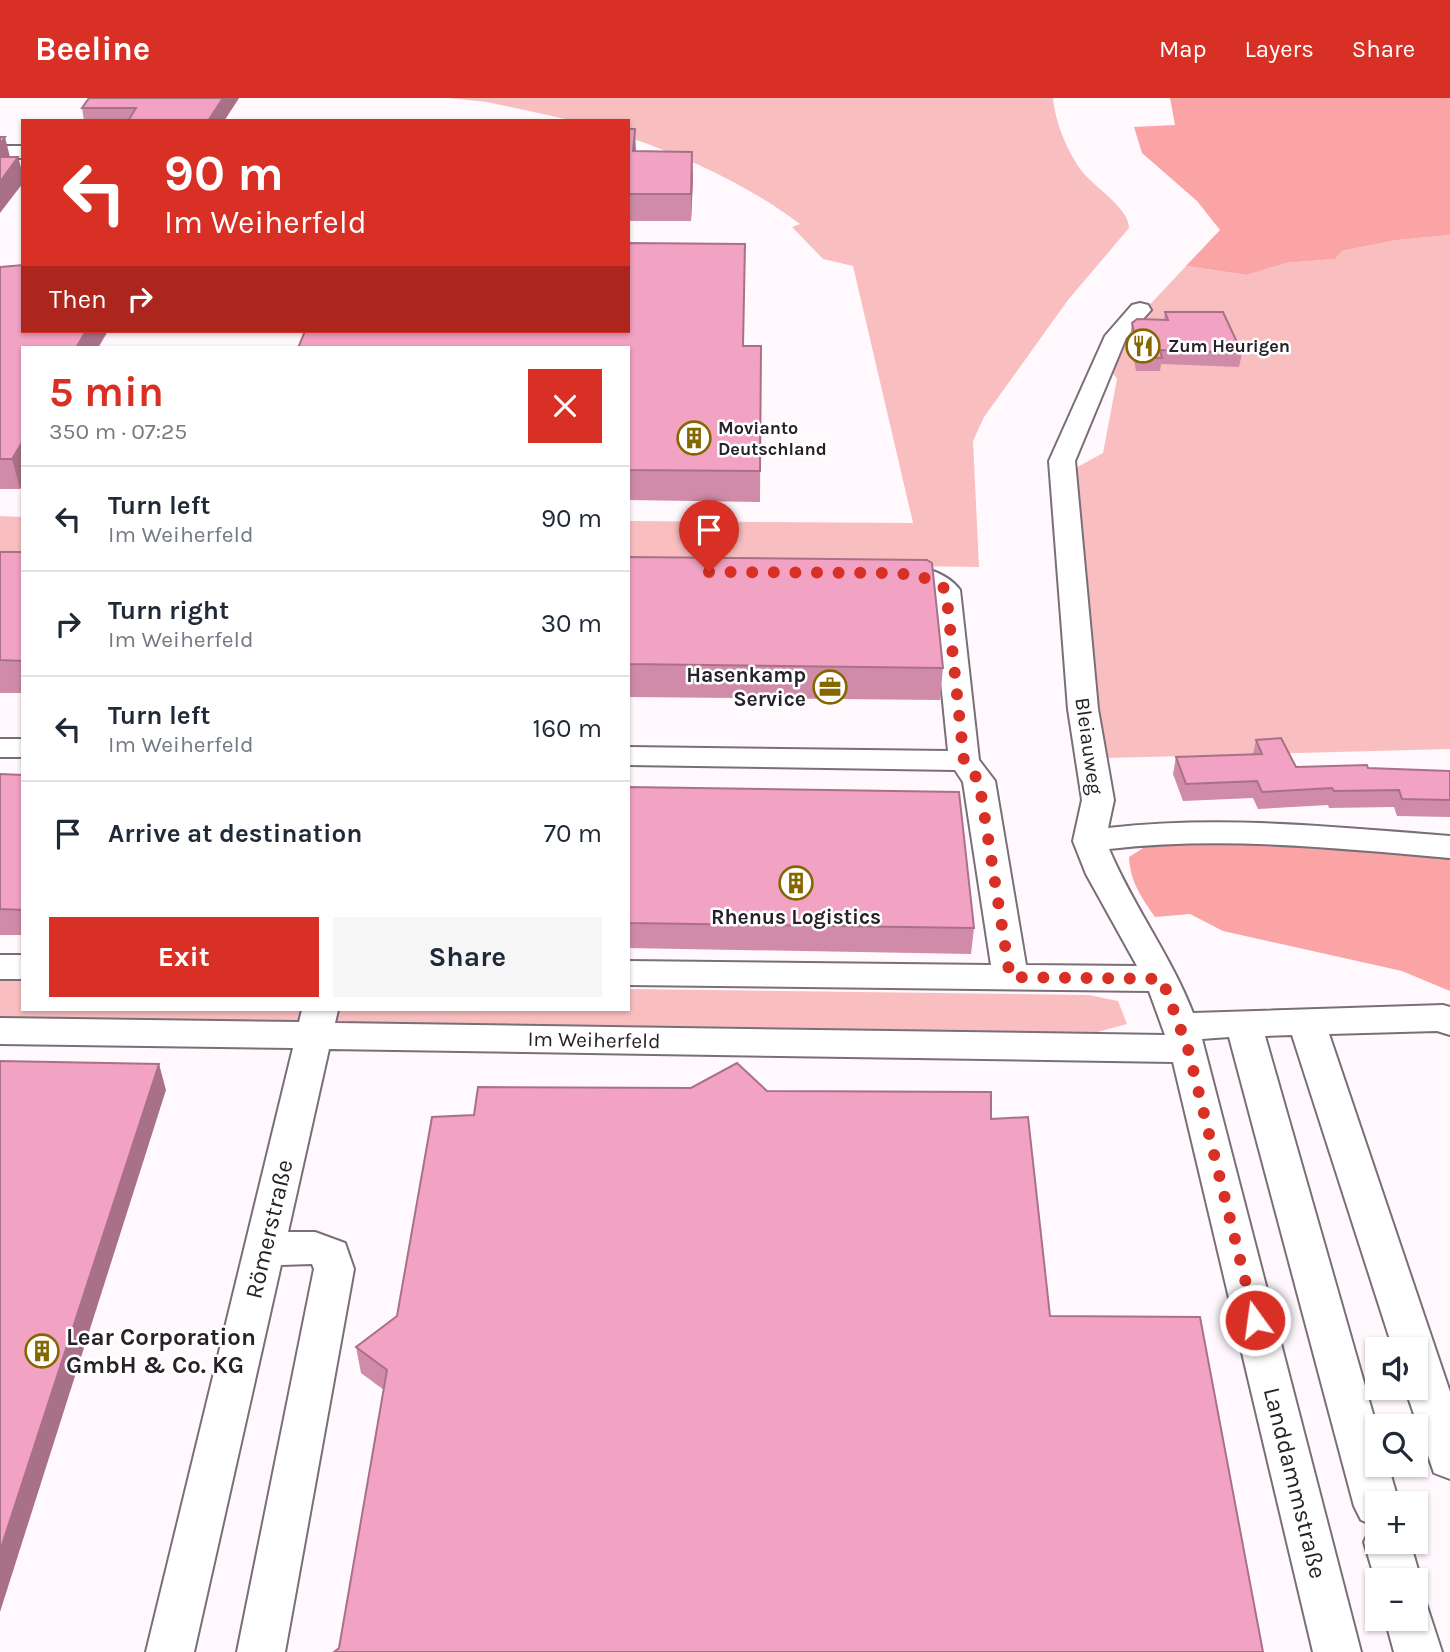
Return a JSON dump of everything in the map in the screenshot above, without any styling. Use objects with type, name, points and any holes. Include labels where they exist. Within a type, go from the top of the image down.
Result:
[{"type":"street","points":[[0,141],[21,141]]},
{"type":"street","points":[[0,152],[21,152]]},
{"type":"street","name":"Bleiauweg","points":[[1089,841],[1098,800],[1083,709],[1062,461],[1116,336],[1140,310]]},
{"type":"street","points":[[869,573],[924,577],[937,582],[946,590],[964,761],[979,781],[1010,977]]},
{"type":"street","points":[[0,748],[21,748]]},
{"type":"street","points":[[630,756],[964,761]]},
{"type":"street","points":[[1089,841],[1167,832],[1297,834],[1450,847]]},
{"type":"street","name":"Landdammstraße","points":[[1089,841],[1103,874],[1162,979],[1185,1038],[1337,1652]]},
{"type":"street","points":[[0,967],[21,967]]},
{"type":"street","points":[[630,973],[1162,979]]},
{"type":"street","name":"Im Weiherfeld","points":[[0,1031],[317,1023],[1185,1038],[1243,1023],[1307,1024],[1443,1018],[1450,1022]]},
{"type":"street","name":"Römerstraße","points":[[170,1652],[317,1023]]},
{"type":"street","points":[[1243,1023],[1373,1491]]},
{"type":"street","points":[[1307,1024],[1410,1337]]},
{"type":"street","points":[[261,1652],[334,1269],[331,1255],[315,1248],[264,1249]]},
{"type":"street","points":[[1428,1391],[1450,1459]]},
{"type":"street","points":[[1412,1631],[1418,1652]]},
{"type":"shaded area","points":[[448,98],[1053,98],[1059,126],[1076,162],[1087,177],[1123,212],[1129,228],[1068,300],[984,417],[973,441],[979,567],[630,562],[630,521],[913,523],[853,266],[823,259],[792,227],[800,224],[760,197],[696,163],[630,138],[630,119],[566,119],[487,102]]},
{"type":"shaded area","points":[[1170,98],[1450,98],[1450,235],[1397,240],[1342,251],[1335,259],[1286,263],[1247,275],[1186,266],[1220,230],[1197,201],[1142,153],[1134,127],[1175,125]]},
{"type":"shaded area","points":[[1450,235],[1450,749],[1105,758],[1088,675],[1080,509],[1074,469],[1103,453],[1117,379],[1110,369],[1126,330],[1186,266],[1247,275],[1286,263],[1335,259],[1342,251],[1397,240]]},
{"type":"shaded area","points":[[0,516],[21,517],[21,554],[0,554]]},
{"type":"shaded area","points":[[1198,839],[1450,853],[1450,991],[1402,971],[1223,931],[1190,914],[1155,917],[1134,881],[1129,857],[1148,845]]},
{"type":"shaded area","points":[[0,981],[21,981],[21,1011],[630,1011],[630,989],[1089,995],[1118,1001],[1127,1024],[1094,1033],[0,1018]]},
{"type":"building","points":[[89,98],[223,98],[209,119],[129,119],[136,108],[82,108]]},
{"type":"building","points":[[630,129],[635,129],[633,151],[692,152],[691,194],[630,194]]},
{"type":"building","points":[[0,157],[18,157],[0,182]]},
{"type":"building","name":"Movianto Deutschland","points":[[630,243],[745,244],[743,346],[761,346],[760,471],[630,470],[630,346],[299,346],[304,333],[630,333]]},
{"type":"building","points":[[21,265],[21,333],[85,333],[77,346],[21,346],[21,444],[12,459],[0,459],[0,267]]},
{"type":"building","points":[[1165,312],[1223,312],[1242,353],[1160,350],[1162,358],[1139,357],[1132,323],[1137,319],[1168,320]]},
{"type":"building","points":[[0,552],[21,552],[21,661],[0,660]]},
{"type":"building","points":[[630,557],[927,560],[932,563],[943,668],[630,664]]},
{"type":"building","points":[[1281,738],[1296,767],[1367,765],[1368,768],[1450,771],[1450,800],[1402,799],[1399,790],[1334,791],[1332,788],[1262,792],[1257,781],[1186,784],[1176,757],[1262,754],[1256,740]]},
{"type":"building","points":[[0,774],[21,775],[21,910],[0,909]]},
{"type":"building","name":"Rhenus Logistics","points":[[630,787],[959,792],[974,928],[630,923]]},
{"type":"building","name":"Lear Corporation GmbH & Co. KG","points":[[0,1061],[159,1064],[0,1551]]},
{"type":"building","points":[[737,1063],[767,1091],[991,1092],[991,1119],[1028,1117],[1050,1316],[1200,1317],[1263,1652],[334,1652],[339,1648],[387,1370],[356,1347],[397,1316],[432,1117],[474,1115],[478,1087],[691,1088]]},
{"type":"place","name":"Zum Heurigen","points":[[1143,346]]},
{"type":"place","name":"Movianto Deutschland","points":[[694,438]]},
{"type":"place","name":"Hasenkamp Service","points":[[830,687]]},
{"type":"place","name":"Rhenus Logistics","points":[[796,883]]},
{"type":"place","name":"Lear Corporation GmbH & Co. KG","points":[[42,1351]]},
{"type":"route","points":[[709,572],[896,573],[924,577],[937,582],[946,590],[964,761],[979,781],[1010,977],[1162,979],[1178,1016],[1188,1049],[1255,1320]]}]
